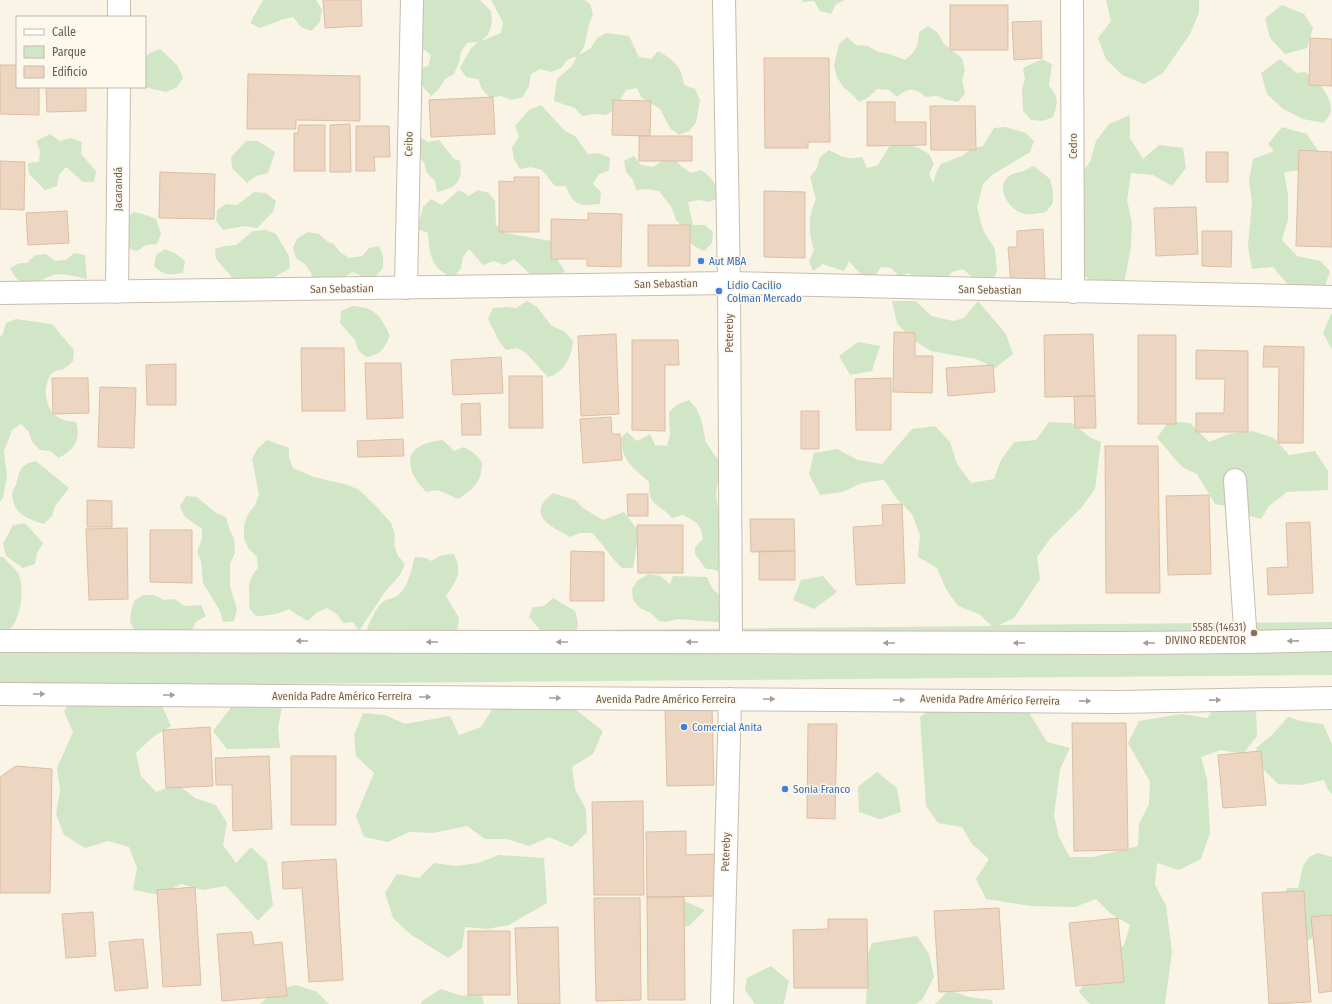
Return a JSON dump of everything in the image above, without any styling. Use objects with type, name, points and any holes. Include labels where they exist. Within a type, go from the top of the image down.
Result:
[{"type":"street","points":[[119,0],[119,16]]},
{"type":"street","name":"Ceibo","points":[[406,288],[412,0]]},
{"type":"street","name":"Petereby","points":[[724,0],[729,284],[731,642]]},
{"type":"street","name":"Cedro","points":[[1072,0],[1073,292]]},
{"type":"street","name":"Jacarandá","points":[[117,292],[119,88]]},
{"type":"street","name":"San Sebastian","points":[[0,294],[729,284],[1332,297]]},
{"type":"street","points":[[1235,480],[1246,642]]},
{"type":"street","points":[[0,641],[1246,642],[1332,640]]},
{"type":"street","name":"Avenida Padre Américo Ferreira","points":[[0,694],[1118,702],[1332,698]]},
{"type":"street","name":"Petereby","points":[[722,1004],[730,700]]},
{"type":"green space","points":[[263,0],[316,0],[322,10],[320,22],[311,31],[301,27],[293,17],[260,28],[250,23]]},
{"type":"green space","points":[[414,0],[480,0],[491,11],[492,23],[488,35],[481,41],[501,33],[503,22],[491,0],[584,0],[590,4],[593,14],[584,47],[579,55],[591,48],[597,38],[606,33],[629,36],[639,57],[651,59],[658,51],[673,61],[681,73],[684,85],[695,89],[700,100],[696,123],[689,131],[679,135],[670,128],[660,109],[641,97],[637,88],[626,90],[615,109],[606,115],[593,114],[582,116],[575,108],[554,101],[557,79],[572,66],[577,56],[567,60],[561,68],[551,72],[540,69],[531,74],[529,86],[523,97],[511,100],[501,96],[490,98],[482,89],[478,79],[466,77],[460,68],[471,48],[478,42],[467,43],[461,52],[454,74],[445,79],[439,89],[431,96],[417,80],[418,69],[428,66],[431,55],[422,48]]},
{"type":"green space","points":[[802,0],[845,0],[836,4],[831,14],[820,11],[814,1],[803,2]]},
{"type":"green space","points":[[1106,0],[1199,0],[1199,13],[1190,34],[1163,73],[1144,84],[1122,75],[1106,59],[1098,38],[1111,21]]},
{"type":"green space","points":[[1282,5],[1304,14],[1313,28],[1307,48],[1285,54],[1270,38],[1265,18]]},
{"type":"green space","points":[[928,26],[938,33],[944,44],[962,58],[965,70],[962,80],[965,93],[958,102],[937,96],[926,97],[915,90],[908,90],[897,97],[889,90],[877,89],[869,97],[859,102],[843,87],[837,77],[834,66],[839,44],[847,37],[856,45],[868,46],[878,52],[889,54],[905,60],[916,48],[919,32]]},
{"type":"green space","points":[[160,49],[177,65],[183,78],[177,87],[166,92],[146,87],[146,56]]},
{"type":"green space","points":[[1042,59],[1052,64],[1049,86],[1055,94],[1057,100],[1053,117],[1043,121],[1031,120],[1023,111],[1022,89],[1025,79],[1023,68]]},
{"type":"green space","points":[[1280,59],[1297,73],[1305,72],[1323,89],[1331,105],[1331,112],[1324,123],[1303,119],[1283,109],[1267,94],[1261,73]]},
{"type":"green space","points":[[541,105],[565,131],[575,136],[588,154],[599,153],[610,158],[609,171],[599,174],[593,184],[601,192],[600,204],[587,205],[578,203],[571,198],[566,186],[555,186],[542,170],[531,167],[520,169],[514,159],[512,147],[519,137],[515,126],[529,110]]},
{"type":"green space","points":[[1130,115],[1130,138],[1143,159],[1159,145],[1183,148],[1186,168],[1172,186],[1153,175],[1131,173],[1127,200],[1132,223],[1131,246],[1122,295],[1100,291],[1083,274],[1077,179],[1090,162],[1096,141],[1109,124]]},
{"type":"green space","points":[[1005,127],[1026,133],[1034,141],[1030,152],[992,175],[983,184],[977,207],[983,230],[995,249],[997,272],[991,282],[979,283],[963,269],[952,272],[938,289],[927,289],[909,273],[899,276],[891,268],[881,267],[874,277],[863,277],[849,261],[844,271],[823,264],[813,271],[809,261],[814,250],[810,231],[810,218],[816,199],[810,177],[817,168],[820,157],[829,150],[845,157],[862,157],[867,168],[878,165],[889,147],[897,140],[919,148],[929,154],[934,164],[929,174],[933,183],[941,164],[962,156],[971,149],[983,146],[994,128]]},
{"type":"green space","points":[[1282,127],[1307,134],[1320,154],[1306,170],[1284,172],[1288,195],[1288,219],[1282,240],[1297,256],[1320,261],[1330,271],[1323,292],[1301,300],[1273,267],[1252,269],[1248,246],[1252,202],[1249,180],[1253,159],[1274,151],[1268,144]]},
{"type":"green space","points":[[50,134],[60,141],[70,138],[82,142],[81,154],[96,171],[94,182],[83,182],[66,167],[59,175],[57,186],[45,190],[29,174],[28,163],[39,162],[40,151],[36,141]]},
{"type":"green space","points":[[418,136],[428,142],[439,140],[454,159],[460,161],[461,168],[459,179],[454,186],[437,192],[435,181],[427,173],[424,163],[410,143]]},
{"type":"green space","points":[[246,141],[258,141],[275,152],[268,173],[256,176],[247,183],[232,168],[231,157]]},
{"type":"green space","points":[[634,156],[641,165],[653,167],[662,161],[674,158],[682,167],[691,173],[701,170],[711,179],[717,189],[719,198],[709,202],[699,200],[688,202],[693,225],[705,225],[713,232],[712,243],[704,251],[694,246],[685,238],[684,228],[676,220],[672,208],[659,191],[647,189],[636,190],[633,180],[626,172],[624,161]]},
{"type":"green space","points":[[1034,166],[1050,179],[1053,191],[1053,203],[1046,212],[1025,214],[1015,209],[1006,200],[1003,184],[1012,174],[1024,171]]},
{"type":"green space","points":[[459,190],[469,196],[478,190],[489,193],[495,201],[496,225],[505,233],[551,241],[559,262],[565,271],[547,285],[537,283],[514,259],[504,265],[494,261],[483,265],[469,249],[463,257],[461,268],[453,278],[445,274],[433,260],[428,233],[417,229],[423,207],[431,199],[442,205]]},
{"type":"green space","points":[[254,192],[266,193],[276,201],[273,212],[257,228],[245,226],[223,230],[216,221],[217,210],[226,204],[237,205]]},
{"type":"green space","points":[[134,212],[156,219],[161,234],[157,244],[146,245],[137,251],[127,248],[126,218]]},
{"type":"green space","points":[[266,230],[276,234],[289,256],[290,268],[261,285],[238,284],[216,259],[215,249],[236,245],[253,231]]},
{"type":"green space","points":[[308,232],[319,234],[328,242],[333,243],[340,252],[349,258],[362,256],[369,248],[379,246],[383,256],[383,268],[375,277],[364,277],[353,272],[343,278],[314,283],[311,273],[305,264],[296,258],[293,247],[298,238]]},
{"type":"green space","points":[[165,249],[176,254],[185,261],[183,273],[167,274],[161,272],[154,266],[156,255]]},
{"type":"green space","points":[[74,253],[85,255],[87,279],[60,274],[48,277],[35,286],[20,281],[10,268],[20,263],[27,263],[35,255],[46,254],[55,261],[66,260]]},
{"type":"green space","points":[[527,301],[537,307],[551,325],[565,332],[573,341],[572,350],[567,363],[556,374],[548,377],[526,353],[517,348],[506,350],[499,341],[488,319],[493,308],[516,308]]},
{"type":"green space","points":[[892,301],[916,301],[931,316],[953,321],[964,318],[978,301],[1006,334],[1013,354],[995,368],[976,359],[931,351],[911,339],[897,323]]},
{"type":"green space","points":[[352,306],[366,308],[372,311],[384,323],[390,336],[384,348],[379,353],[366,357],[358,350],[355,340],[340,323],[341,311]]},
{"type":"green space","points":[[1332,314],[1332,349],[1323,333]]},
{"type":"green space","points":[[16,319],[52,324],[74,350],[73,361],[63,369],[55,371],[50,376],[46,387],[46,394],[51,411],[60,418],[67,421],[76,422],[78,434],[73,447],[65,455],[59,458],[50,451],[40,450],[32,442],[28,431],[21,424],[12,430],[4,451],[7,476],[3,498],[0,502],[0,337],[3,334],[6,323]]},
{"type":"green space","points":[[858,342],[880,346],[872,371],[850,375],[839,356]]},
{"type":"green space","points":[[689,400],[696,408],[701,419],[706,442],[720,461],[723,473],[718,482],[716,493],[719,517],[721,568],[717,571],[706,569],[695,554],[695,547],[703,539],[699,526],[695,521],[683,515],[672,518],[652,500],[649,490],[649,482],[633,468],[626,459],[622,446],[621,438],[627,432],[637,441],[650,434],[655,445],[667,446],[670,435],[669,412],[678,404]]},
{"type":"green space","points":[[1169,421],[1190,423],[1209,442],[1229,434],[1252,431],[1274,438],[1289,455],[1315,451],[1328,471],[1328,490],[1287,492],[1269,506],[1261,519],[1237,512],[1227,506],[1215,504],[1197,474],[1182,467],[1157,438]]},
{"type":"green space","points":[[1049,422],[1072,423],[1091,438],[1101,442],[1095,489],[1082,507],[1050,539],[1037,557],[1040,579],[1014,618],[999,625],[1332,622],[1332,675],[0,686],[0,636],[136,632],[130,622],[131,612],[134,601],[143,595],[154,595],[164,600],[175,599],[184,606],[201,605],[206,616],[196,622],[191,632],[370,632],[367,628],[380,605],[387,599],[397,596],[407,583],[415,557],[426,558],[431,561],[442,555],[454,554],[457,561],[458,576],[446,596],[459,618],[457,631],[541,631],[529,617],[533,607],[544,606],[553,598],[575,611],[578,622],[577,630],[992,626],[979,614],[958,606],[946,589],[937,568],[918,557],[920,535],[912,514],[897,499],[884,480],[862,483],[842,492],[820,495],[809,474],[814,453],[837,449],[858,460],[882,464],[912,429],[935,426],[950,442],[957,464],[971,483],[994,479],[1001,460],[1014,442],[1036,440]]},
{"type":"green space","points":[[267,440],[289,448],[289,457],[293,468],[314,477],[348,485],[359,490],[391,523],[395,534],[394,545],[398,556],[405,564],[400,575],[385,592],[359,631],[353,622],[343,623],[337,614],[327,608],[316,613],[308,621],[289,609],[265,616],[256,616],[249,608],[249,587],[251,579],[258,568],[257,557],[248,548],[244,538],[244,525],[248,514],[255,505],[259,495],[252,459],[258,448]]},
{"type":"green space","points":[[443,440],[454,451],[464,447],[474,453],[482,462],[482,469],[476,484],[458,499],[438,490],[426,492],[414,477],[410,465],[410,458],[417,448],[422,445]]},
{"type":"green space","points":[[36,461],[69,488],[55,506],[52,516],[44,524],[29,519],[20,513],[14,505],[12,496],[12,492],[17,483],[22,467]]},
{"type":"green space","points":[[553,493],[575,500],[583,508],[603,520],[624,512],[639,532],[633,568],[622,568],[592,533],[580,533],[570,537],[548,524],[541,514],[541,508],[545,501]]},
{"type":"green space","points":[[186,496],[197,497],[216,513],[226,517],[234,539],[235,553],[230,564],[230,586],[237,609],[234,621],[223,622],[220,611],[203,583],[201,561],[197,552],[202,539],[202,529],[184,516],[180,506]]},
{"type":"green space","points":[[25,523],[43,543],[37,553],[35,564],[23,568],[6,556],[3,544],[13,525]]},
{"type":"green space","points":[[0,557],[3,557],[18,573],[22,593],[20,609],[15,622],[11,628],[1,634],[0,633]]},
{"type":"green space","points":[[649,574],[660,576],[670,584],[673,576],[707,577],[712,588],[729,605],[728,623],[678,619],[666,622],[659,621],[651,613],[640,608],[633,600],[632,589],[638,580]]},
{"type":"green space","points":[[823,576],[837,592],[814,609],[793,600],[801,580]]},
{"type":"green space","points":[[1240,691],[1256,711],[1257,736],[1243,754],[1221,750],[1201,757],[1207,779],[1210,833],[1201,859],[1179,870],[1157,863],[1155,885],[1166,905],[1172,952],[1165,1004],[1090,1004],[1079,992],[1091,973],[1124,945],[1130,925],[1111,914],[1096,899],[1075,907],[1031,906],[986,899],[976,879],[989,859],[972,844],[962,827],[938,823],[926,806],[920,717],[936,704],[1022,701],[1047,742],[1070,748],[1060,769],[1054,816],[1059,837],[1070,857],[1093,857],[1138,846],[1139,824],[1149,804],[1150,782],[1128,743],[1139,721],[1182,714],[1207,718],[1221,700]]},
{"type":"green space","points":[[77,693],[162,706],[171,726],[153,737],[136,753],[141,776],[156,792],[177,784],[195,798],[216,805],[227,823],[223,845],[236,863],[251,847],[267,862],[273,905],[258,921],[226,886],[203,890],[181,884],[160,895],[133,890],[137,868],[129,847],[108,841],[85,848],[64,835],[56,814],[60,790],[57,768],[73,732],[64,711]]},
{"type":"green space","points":[[239,697],[282,707],[278,727],[280,748],[227,749],[213,731]]},
{"type":"green space","points":[[562,699],[603,731],[593,754],[572,767],[575,789],[586,809],[587,832],[572,847],[549,837],[529,846],[507,839],[485,839],[467,826],[433,833],[409,832],[388,842],[364,837],[356,816],[374,773],[356,756],[354,735],[363,713],[385,715],[405,724],[450,716],[459,735],[481,727],[493,708]]},
{"type":"green space","points":[[1288,717],[1300,721],[1323,724],[1332,744],[1332,794],[1328,790],[1324,780],[1301,785],[1278,784],[1262,768],[1256,748],[1273,734]]},
{"type":"green space","points":[[877,772],[897,788],[901,812],[880,819],[859,812],[858,787]]},
{"type":"green space","points":[[1318,853],[1332,857],[1332,933],[1320,930],[1312,938],[1301,945],[1282,898],[1287,888],[1298,888],[1303,866],[1309,857]]},
{"type":"green space","points":[[499,855],[544,858],[547,903],[509,925],[487,929],[465,927],[462,948],[448,958],[410,934],[393,918],[385,893],[397,874],[419,878],[434,863],[456,866],[478,863]]},
{"type":"green space","points":[[684,901],[705,910],[689,926],[666,928]]},
{"type":"green space","points":[[917,936],[929,954],[934,977],[922,1000],[916,1004],[866,1004],[866,959],[872,943]]},
{"type":"green space","points":[[771,966],[789,981],[784,1003],[755,1004],[745,990],[747,978]]},
{"type":"green space","points":[[296,985],[317,992],[329,1004],[260,1004],[273,991]]},
{"type":"green space","points":[[441,989],[462,996],[481,992],[484,1004],[421,1004],[422,1001]]},
{"type":"green space","points":[[949,990],[969,997],[992,1000],[993,1004],[935,1004]]},
{"type":"building","points":[[323,0],[361,0],[362,26],[325,28]]},
{"type":"building","points":[[950,5],[1008,5],[1008,50],[950,50]]},
{"type":"building","points":[[1041,21],[1042,58],[1014,60],[1012,22]]},
{"type":"building","points":[[1310,38],[1332,39],[1332,86],[1309,85]]},
{"type":"building","points":[[764,58],[829,58],[830,142],[808,142],[808,148],[765,148]]},
{"type":"building","points":[[0,65],[16,65],[16,88],[39,88],[39,115],[0,114]]},
{"type":"building","points":[[248,74],[360,76],[360,121],[296,120],[296,129],[247,129]]},
{"type":"building","points":[[46,88],[86,88],[86,111],[47,112]]},
{"type":"building","points":[[493,97],[495,134],[431,137],[429,100]]},
{"type":"building","points":[[613,100],[651,101],[650,136],[612,135]]},
{"type":"building","points":[[867,102],[895,102],[895,122],[926,122],[926,145],[867,146]]},
{"type":"building","points":[[930,106],[975,106],[976,150],[931,150]]},
{"type":"building","points":[[350,124],[351,172],[330,172],[330,125]]},
{"type":"building","points":[[299,125],[325,125],[325,171],[294,171],[294,133],[298,133]]},
{"type":"building","points":[[356,126],[389,126],[390,157],[374,157],[375,171],[356,171]]},
{"type":"building","points":[[639,136],[692,136],[692,161],[639,161]]},
{"type":"building","points":[[1299,150],[1332,152],[1332,247],[1296,246]]},
{"type":"building","points":[[1206,152],[1228,152],[1228,182],[1206,182]]},
{"type":"building","points":[[0,161],[25,162],[24,210],[0,209]]},
{"type":"building","points":[[160,172],[215,174],[214,219],[159,218]]},
{"type":"building","points":[[514,177],[539,177],[539,232],[499,232],[499,181],[514,182]]},
{"type":"building","points":[[764,191],[805,192],[805,258],[764,257]]},
{"type":"building","points":[[1196,207],[1198,254],[1156,256],[1154,208]]},
{"type":"building","points":[[67,211],[69,243],[28,245],[26,213]]},
{"type":"building","points":[[588,213],[622,214],[621,267],[587,266],[587,259],[551,259],[551,219],[588,220]]},
{"type":"building","points":[[648,225],[690,225],[690,266],[648,266]]},
{"type":"building","points":[[1043,229],[1045,282],[1011,284],[1008,247],[1017,247],[1017,231]]},
{"type":"building","points":[[1202,231],[1232,231],[1231,267],[1202,266]]},
{"type":"building","points":[[894,332],[915,333],[915,356],[933,356],[932,393],[893,392]]},
{"type":"building","points":[[616,334],[619,414],[581,416],[578,336]]},
{"type":"building","points":[[1093,334],[1095,396],[1045,397],[1044,335]]},
{"type":"building","points":[[1138,335],[1176,335],[1176,424],[1138,424]]},
{"type":"building","points":[[632,340],[678,340],[679,365],[665,365],[665,431],[632,430]]},
{"type":"building","points":[[1264,346],[1304,347],[1303,443],[1278,443],[1279,367],[1263,367]]},
{"type":"building","points":[[301,348],[344,348],[345,411],[302,411]]},
{"type":"building","points":[[1196,350],[1248,351],[1248,432],[1196,432],[1196,413],[1224,413],[1225,379],[1196,379]]},
{"type":"building","points":[[501,357],[503,393],[453,395],[451,360]]},
{"type":"building","points":[[365,363],[401,363],[403,418],[367,419]]},
{"type":"building","points":[[176,364],[176,405],[147,405],[146,365]]},
{"type":"building","points":[[993,365],[995,392],[948,396],[946,368]]},
{"type":"building","points":[[509,376],[542,376],[543,428],[509,428]]},
{"type":"building","points":[[52,378],[88,378],[89,413],[53,414]]},
{"type":"building","points":[[891,378],[891,430],[856,430],[855,379]]},
{"type":"building","points":[[100,387],[136,388],[134,448],[98,447]]},
{"type":"building","points":[[1074,396],[1095,396],[1096,428],[1075,428]]},
{"type":"building","points":[[480,403],[481,435],[462,435],[461,404]]},
{"type":"building","points":[[801,411],[819,411],[819,449],[801,449]]},
{"type":"building","points":[[611,417],[612,434],[620,434],[622,460],[583,463],[580,419]]},
{"type":"building","points":[[403,439],[404,456],[358,457],[357,441]]},
{"type":"building","points":[[1105,446],[1158,446],[1160,593],[1106,593]]},
{"type":"building","points":[[627,494],[648,494],[648,516],[628,516]]},
{"type":"building","points":[[1209,495],[1211,574],[1168,575],[1166,496]]},
{"type":"building","points":[[87,500],[112,501],[112,527],[87,527]]},
{"type":"building","points":[[902,504],[905,583],[856,585],[853,527],[883,525],[882,505]]},
{"type":"building","points":[[750,519],[794,519],[795,551],[751,552]]},
{"type":"building","points":[[1310,522],[1313,593],[1268,595],[1267,568],[1288,567],[1286,523]]},
{"type":"building","points":[[637,525],[683,525],[683,573],[638,573]]},
{"type":"building","points":[[127,528],[128,599],[89,600],[86,529]]},
{"type":"building","points":[[150,530],[192,530],[192,583],[150,582]]},
{"type":"building","points":[[571,551],[604,552],[604,601],[570,601]]},
{"type":"building","points":[[759,551],[795,551],[795,580],[759,580]]},
{"type":"building","points":[[712,707],[714,785],[667,786],[665,708]]},
{"type":"building","points":[[1072,723],[1126,723],[1128,850],[1074,851]]},
{"type":"building","points":[[808,724],[837,724],[835,819],[807,818]]},
{"type":"building","points":[[210,727],[213,786],[166,788],[163,730]]},
{"type":"building","points":[[1261,751],[1266,805],[1223,808],[1218,755]]},
{"type":"building","points":[[269,756],[272,829],[233,831],[232,785],[216,785],[215,758]]},
{"type":"building","points":[[291,756],[336,756],[336,825],[291,825]]},
{"type":"building","points":[[16,766],[52,769],[50,893],[0,893],[0,777]]},
{"type":"building","points":[[643,801],[644,895],[594,895],[592,802]]},
{"type":"building","points":[[686,831],[686,855],[717,854],[718,896],[647,897],[646,832]]},
{"type":"building","points":[[336,859],[343,980],[309,982],[302,888],[283,889],[282,862]]},
{"type":"building","points":[[195,887],[201,985],[163,987],[157,890]]},
{"type":"building","points":[[1304,891],[1311,1002],[1269,1004],[1262,893]]},
{"type":"building","points":[[647,897],[684,897],[685,1000],[648,1000]]},
{"type":"building","points":[[594,898],[640,898],[641,1000],[596,1001]]},
{"type":"building","points":[[999,908],[1004,989],[939,992],[934,911]]},
{"type":"building","points":[[93,912],[96,956],[66,958],[62,914]]},
{"type":"building","points":[[1332,915],[1332,991],[1319,993],[1311,917]]},
{"type":"building","points":[[1118,918],[1124,982],[1076,986],[1069,923]]},
{"type":"building","points":[[828,919],[867,919],[868,988],[794,988],[793,930],[828,929]]},
{"type":"building","points":[[558,927],[560,1004],[518,1004],[515,928]]},
{"type":"building","points":[[468,931],[510,931],[510,995],[468,995]]},
{"type":"building","points":[[252,932],[254,945],[282,942],[287,996],[222,1001],[217,934]]},
{"type":"building","points":[[143,939],[148,988],[115,991],[109,942]]},
{"type":"place","name":"Aut MBA","points":[[701,261]]},
{"type":"place","name":"Lidio Cacilio Colman Mercado","points":[[719,291]]},
{"type":"place","name":"5585 (14631) DIVINO REDENTOR","points":[[1254,633]]},
{"type":"place","name":"Comercial Anita","points":[[684,727]]},
{"type":"place","name":"Sonia Franco","points":[[785,789]]}]
